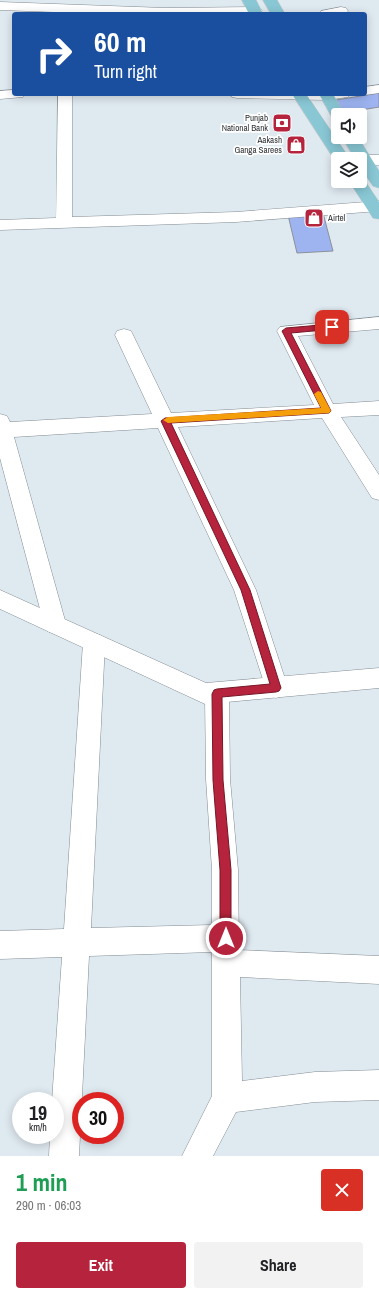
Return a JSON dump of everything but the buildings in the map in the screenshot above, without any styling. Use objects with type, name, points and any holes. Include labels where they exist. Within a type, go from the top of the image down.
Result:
[{"type":"main road","points":[[270,0],[277,12]]},
{"type":"main road","points":[[301,96],[337,152]]},
{"type":"main road","points":[[327,96],[333,108]]},
{"type":"main road","points":[[356,144],[371,160],[379,183]]},
{"type":"main road","points":[[362,188],[377,209]]},
{"type":"street","points":[[0,6],[165,12],[235,12],[253,8]]},
{"type":"street","points":[[336,12],[341,11]]},
{"type":"street","points":[[367,91],[379,89]]},
{"type":"street","points":[[0,95],[12,94]]},
{"type":"street","points":[[64,223],[65,96]]},
{"type":"street","points":[[0,225],[236,217],[377,209]]},
{"type":"street","points":[[379,323],[286,331],[327,411],[379,492]]},
{"type":"street","points":[[124,335],[245,590],[276,688]]},
{"type":"street","points":[[55,624],[2,425],[165,421],[379,408]]},
{"type":"street","points":[[0,599],[205,694],[379,678]]},
{"type":"street","points":[[64,1156],[94,643]]},
{"type":"street","points":[[197,1156],[227,1098],[225,870],[218,780],[217,694]]},
{"type":"street","points":[[0,945],[76,943],[226,950],[379,970]]},
{"type":"street","points":[[227,1098],[315,1087],[379,1085]]},
{"type":"slow traffic","points":[[168,420],[327,411],[318,394]]},
{"type":"place","name":"Punjab National Bank","points":[[282,123]]},
{"type":"place","name":"Aakash Ganga Sarees","points":[[296,145]]},
{"type":"place","name":"Airtel","points":[[314,218]]},
{"type":"route","points":[[226,938],[225,870],[218,780],[217,694],[276,688],[245,590],[165,421],[327,411],[286,331],[332,327]]}]
